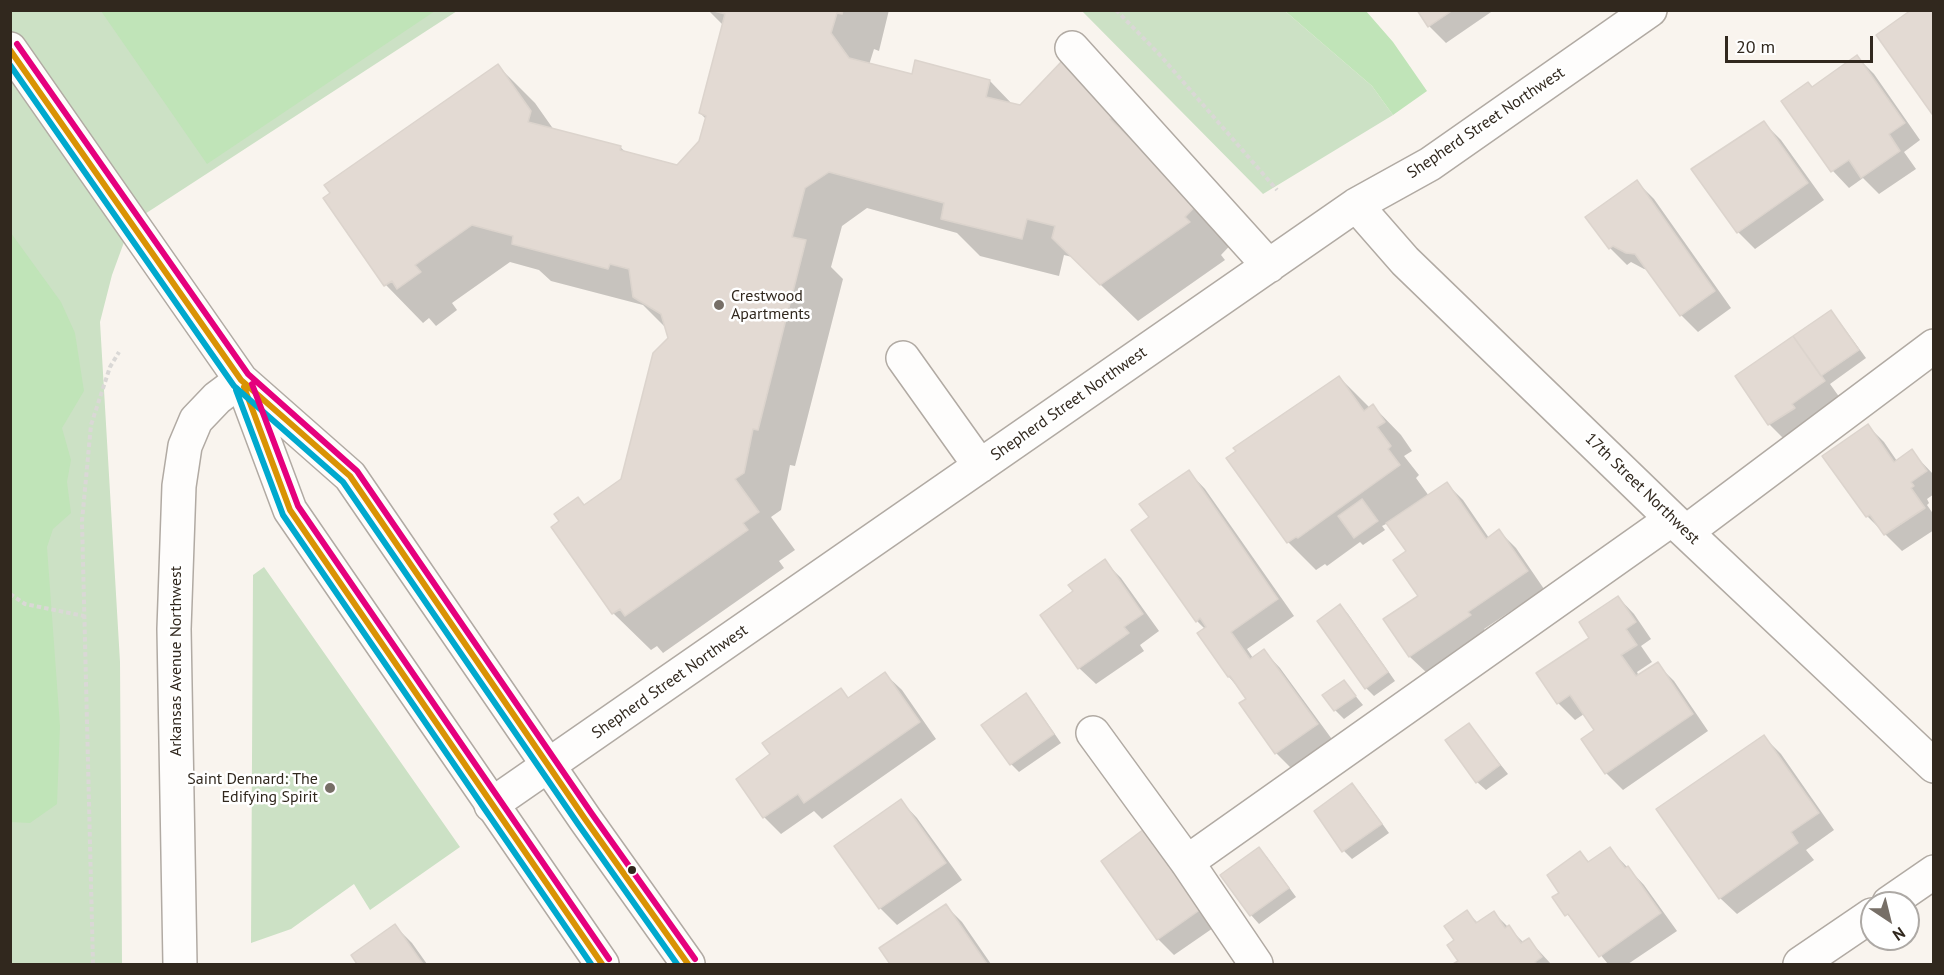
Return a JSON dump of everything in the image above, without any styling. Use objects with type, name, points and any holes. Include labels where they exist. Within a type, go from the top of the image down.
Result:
[{"type":"main road","name":"Shepherd Street Northwest","points":[[491,805],[1356,205],[1430,164],[1650,10]]},
{"type":"main road","points":[[1072,48],[1269,266]]},
{"type":"main road","points":[[10,49],[241,380],[350,476],[688,964]]},
{"type":"main road","name":"17th Street Northwest","points":[[1356,205],[1405,261],[1934,766]]},
{"type":"main road","points":[[1187,862],[1679,525],[1934,346]]},
{"type":"main road","points":[[903,358],[980,465]]},
{"type":"main road","points":[[241,380],[290,510],[602,964]]},
{"type":"main road","name":"Arkansas Avenue Northwest","points":[[180,964],[174,629],[179,486],[185,446],[196,420],[217,398],[241,380]]},
{"type":"main road","points":[[1093,733],[1187,862],[1256,964]]},
{"type":"main road","points":[[1906,891],[1934,872]]},
{"type":"main road","points":[[1800,964],[1860,923]]},
{"type":"path","points":[[1116,10],[1159,54],[1277,190]]},
{"type":"path","points":[[93,964],[82,521],[91,425],[110,367],[119,352]]},
{"type":"path","points":[[10,594],[25,604],[84,616]]},
{"type":"green space","points":[[10,11],[457,11],[131,223],[112,275],[100,322],[120,662],[122,964],[11,964]]},
{"type":"green space","points":[[101,11],[435,11],[207,164]]},
{"type":"green space","points":[[1082,11],[1285,11],[1372,86],[1393,115],[1263,194]]},
{"type":"green space","points":[[1285,11],[1366,11],[1393,42],[1427,91],[1393,115],[1372,86]]},
{"type":"green space","points":[[11,233],[61,302],[75,333],[84,391],[62,428],[71,460],[67,482],[71,513],[53,529],[47,547],[60,726],[57,804],[30,823],[10,822]]},
{"type":"green space","points":[[264,567],[460,847],[370,910],[354,884],[291,929],[251,943],[253,575]]},
{"type":"building","name":"Crestwood Apartments","points":[[711,10],[843,10],[842,14],[837,13],[831,33],[849,58],[912,74],[915,60],[990,80],[986,97],[1020,105],[1062,61],[1116,113],[1110,119],[1134,142],[1140,136],[1204,197],[1185,217],[1190,222],[1100,285],[1052,238],[1055,226],[1027,219],[1022,239],[941,219],[944,203],[829,172],[805,188],[792,237],[806,240],[758,430],[753,429],[744,473],[735,479],[759,512],[743,523],[748,530],[625,616],[620,609],[612,614],[551,527],[559,521],[554,514],[578,497],[584,505],[621,479],[653,353],[668,338],[661,314],[633,297],[629,269],[610,264],[608,269],[512,244],[513,236],[472,225],[415,265],[421,272],[397,289],[392,281],[384,286],[323,198],[330,193],[324,185],[498,64],[531,111],[528,122],[621,146],[620,150],[677,165],[699,141],[706,116],[699,113],[725,14]]},
{"type":"building","points":[[1417,10],[1453,10],[1428,27]]},
{"type":"building","points":[[1911,10],[1934,10],[1934,113],[1932,114],[1876,35]]},
{"type":"building","points":[[1857,55],[1905,123],[1889,134],[1900,151],[1861,178],[1849,160],[1831,172],[1781,101],[1808,82],[1812,87]]},
{"type":"building","points":[[1764,121],[1808,183],[1737,233],[1691,169]]},
{"type":"building","points":[[1637,180],[1715,291],[1680,316],[1635,254],[1626,253],[1613,246],[1609,249],[1585,217]]},
{"type":"building","points":[[1831,310],[1859,350],[1821,376],[1793,336]]},
{"type":"building","points":[[1793,336],[1825,381],[1792,404],[1795,408],[1768,425],[1735,376]]},
{"type":"building","points":[[1339,376],[1364,411],[1373,404],[1385,422],[1377,427],[1391,446],[1388,449],[1400,465],[1298,538],[1287,543],[1226,458],[1236,451],[1233,448]]},
{"type":"building","points":[[1868,424],[1894,462],[1912,449],[1927,471],[1911,482],[1914,486],[1911,488],[1925,508],[1884,535],[1870,515],[1866,517],[1822,456]]},
{"type":"building","points":[[1189,470],[1278,599],[1231,632],[1250,659],[1264,649],[1318,724],[1275,754],[1239,703],[1246,699],[1197,633],[1206,627],[1200,618],[1196,622],[1131,530],[1149,517],[1139,504]]},
{"type":"building","points":[[1447,482],[1486,539],[1499,529],[1528,571],[1468,612],[1471,615],[1409,657],[1383,619],[1418,596],[1393,560],[1406,551],[1386,523]]},
{"type":"building","points":[[1362,499],[1378,521],[1354,538],[1338,516]]},
{"type":"building","points":[[1105,559],[1143,614],[1124,627],[1129,633],[1078,669],[1040,615],[1073,591],[1068,585]]},
{"type":"building","points":[[1618,596],[1636,622],[1626,629],[1637,645],[1621,655],[1636,676],[1658,662],[1693,714],[1605,774],[1581,739],[1594,730],[1570,695],[1557,704],[1536,673],[1589,638],[1579,622]]},
{"type":"building","points":[[1340,604],[1388,672],[1365,689],[1317,621]]},
{"type":"building","points":[[885,672],[920,722],[804,803],[798,794],[763,818],[736,779],[770,754],[762,743],[841,688],[848,698]]},
{"type":"building","points":[[1344,680],[1356,696],[1334,711],[1322,695]]},
{"type":"building","points":[[1026,693],[1054,734],[1010,765],[981,725]]},
{"type":"building","points":[[1469,723],[1500,765],[1476,783],[1445,740]]},
{"type":"building","points":[[1764,735],[1819,813],[1791,832],[1798,843],[1719,899],[1656,809]]},
{"type":"building","points":[[1352,783],[1382,824],[1342,852],[1314,811]]},
{"type":"building","points":[[901,799],[946,863],[879,909],[834,846]]},
{"type":"building","points":[[1144,829],[1201,909],[1157,940],[1101,861]]},
{"type":"building","points":[[1259,847],[1289,888],[1250,916],[1220,875]]},
{"type":"building","points":[[1610,847],[1625,868],[1628,866],[1661,913],[1599,957],[1568,914],[1565,916],[1552,897],[1559,893],[1547,875],[1580,851],[1588,862]]},
{"type":"building","points":[[946,904],[987,964],[890,964],[879,948]]},
{"type":"building","points":[[1467,910],[1476,923],[1494,911],[1505,928],[1509,925],[1521,943],[1529,938],[1542,957],[1535,962],[1537,964],[1453,964],[1458,961],[1447,945],[1454,940],[1444,926]]},
{"type":"building","points":[[395,924],[423,964],[357,964],[351,955]]},
{"type":"transit line","points":[[17,44],[248,374],[357,471],[592,814],[695,959]]},
{"type":"transit line","points":[[10,50],[241,380],[350,476],[585,819],[688,964]]},
{"type":"transit line","points":[[10,65],[234,386],[343,482],[677,964]]},
{"type":"transit line","points":[[252,384],[298,506],[609,959]]},
{"type":"transit line","points":[[244,387],[290,510],[602,964]]},
{"type":"transit line","points":[[236,390],[283,515],[591,964]]},
{"type":"place","name":"Crestwood Apartments","points":[[719,305]]},
{"type":"place","name":"Saint Dennard: The Edifying Spirit","points":[[330,788]]}]
